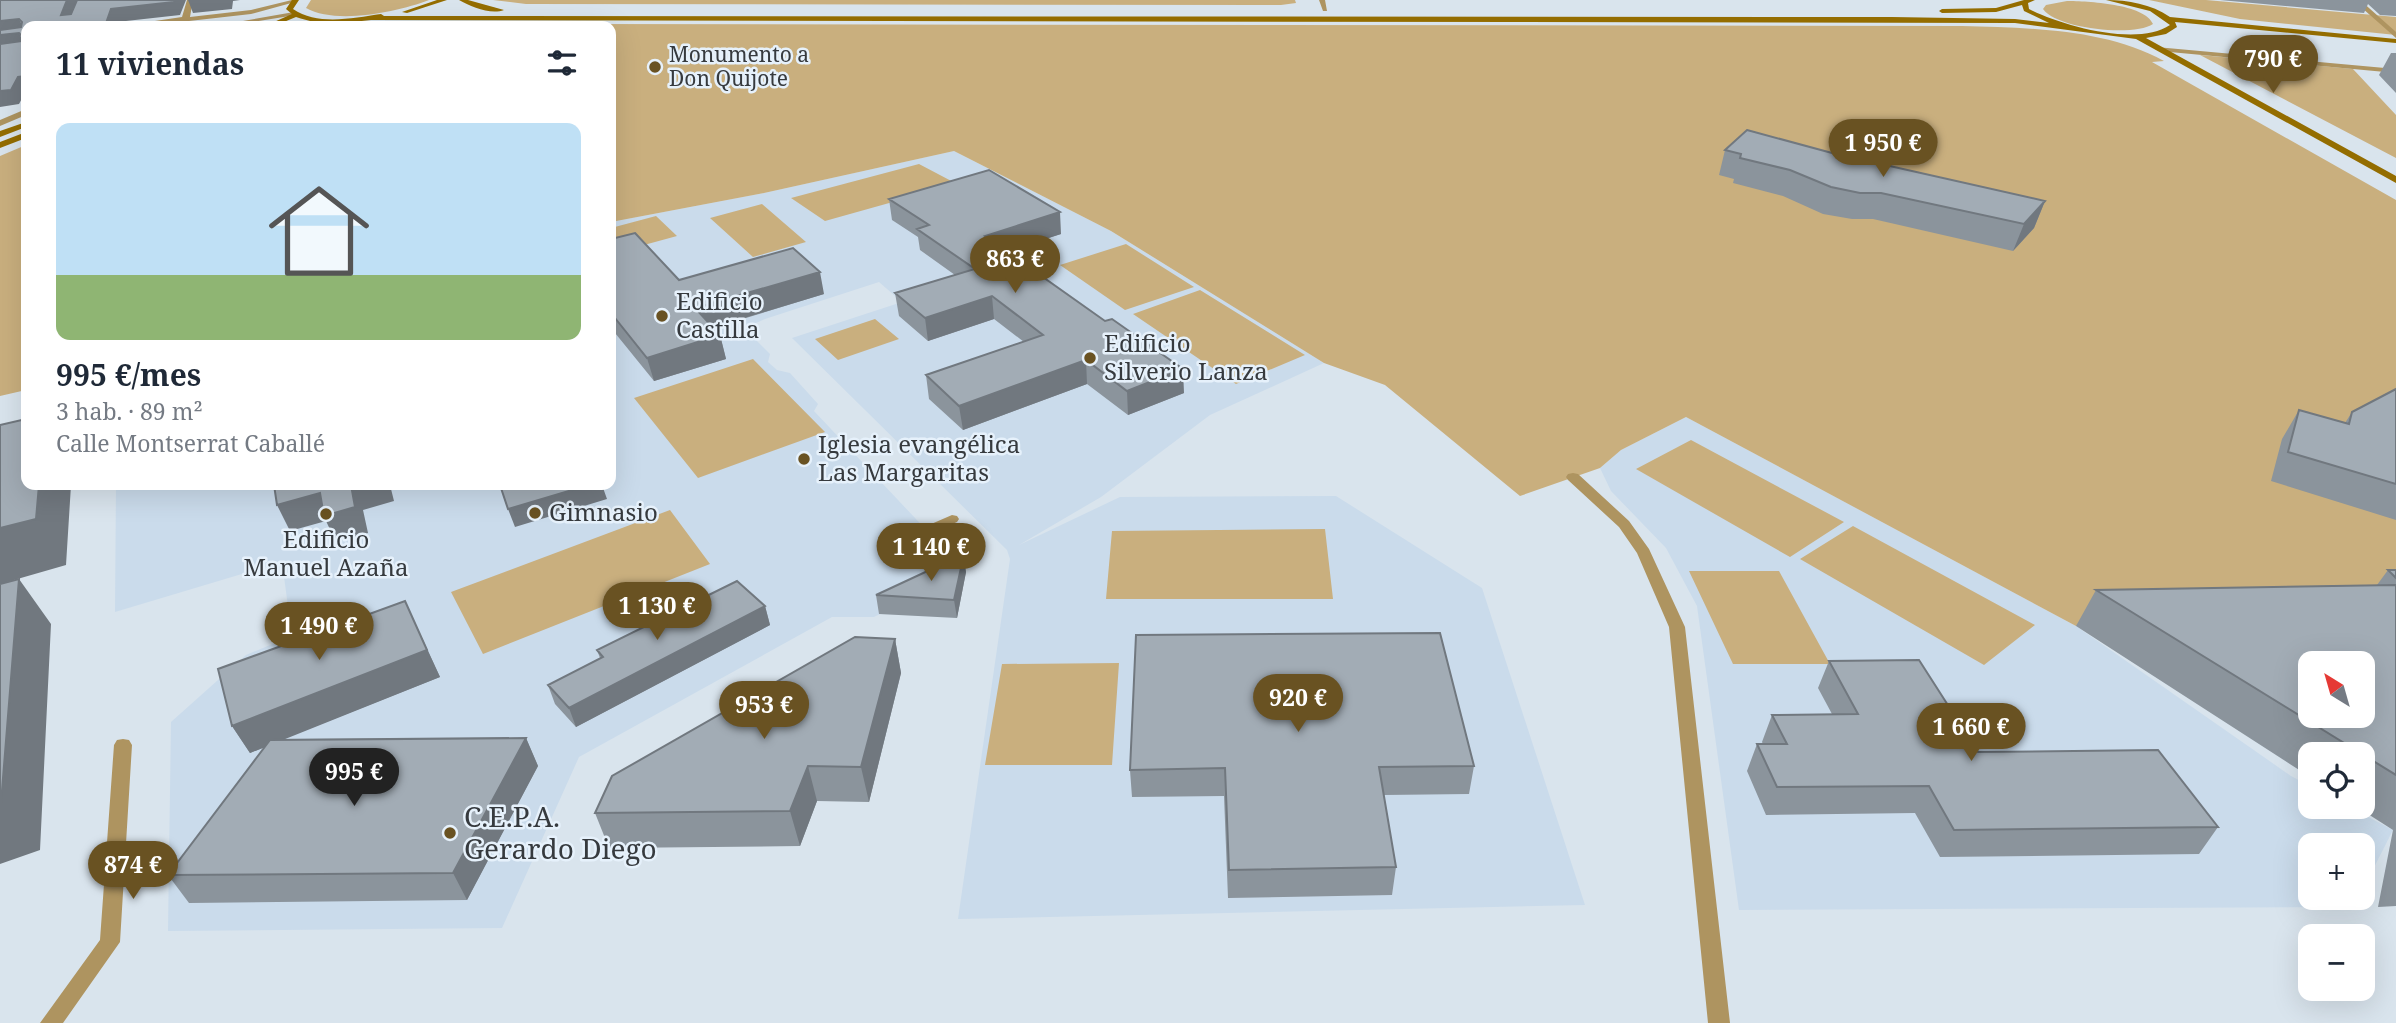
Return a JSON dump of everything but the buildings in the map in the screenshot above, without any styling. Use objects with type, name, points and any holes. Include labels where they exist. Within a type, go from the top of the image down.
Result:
[{"type":"street","points":[[185,21],[190,0]]},
{"type":"street","points":[[373,18],[402,13],[444,0]]},
{"type":"street","points":[[462,0],[481,7],[499,9],[622,12],[1983,10],[2028,2],[2026,10],[2035,16],[2067,27]]},
{"type":"street","points":[[1322,0],[1325,10]]},
{"type":"street","points":[[2109,0],[2147,8],[2171,22],[2396,47]]},
{"type":"street","points":[[2356,0],[2396,38]]},
{"type":"street","points":[[197,21],[294,1]]},
{"type":"street","points":[[294,1],[289,9],[295,15]]},
{"type":"street","points":[[250,21],[295,15],[327,20],[1892,19],[2015,22],[2135,35],[2164,33],[2171,22]]},
{"type":"street","points":[[280,21],[295,15]]},
{"type":"street","points":[[2171,22],[2396,38]]},
{"type":"street","points":[[2135,35],[2396,180]]},
{"type":"street","points":[[2159,48],[2396,71]]},
{"type":"street","points":[[0,123],[21,114]]},
{"type":"street","points":[[0,134],[21,126]]},
{"type":"street","points":[[0,145],[21,137]]},
{"type":"street","points":[[1573,477],[1624,524],[1644,552],[1676,627],[1719,1023]]},
{"type":"street","points":[[927,531],[952,519]]},
{"type":"street","points":[[51,1023],[110,942],[124,745]]},
{"type":"shaded area","points":[[311,0],[429,0],[401,9],[367,15],[334,16],[306,8]]},
{"type":"shaded area","points":[[493,0],[1295,0],[1296,3],[526,4]]},
{"type":"shaded area","points":[[2149,0],[2206,0],[2396,17],[2396,35],[2240,19]]},
{"type":"shaded area","points":[[2067,1],[2128,8],[2148,17],[2153,24],[2130,30],[2096,29],[2063,22],[2043,9],[2046,5]]},
{"type":"shaded area","points":[[616,24],[1962,26],[2065,32],[2116,42],[2164,61],[2152,62],[2396,200],[2396,585],[2355,621],[2076,626],[1686,417],[1621,450],[1600,468],[1520,496],[1385,385],[1324,363],[1111,231],[954,151],[764,193],[616,221]]},
{"type":"shaded area","points":[[2200,55],[2353,69],[2396,115],[2396,158]]},
{"type":"shaded area","points":[[21,147],[21,391],[0,396],[0,156]]},
{"type":"shaded area","points":[[954,151],[1111,231],[1324,363],[1210,415],[1101,497],[1019,545],[1120,497],[1336,496],[1482,588],[1585,905],[958,919],[1010,559],[1007,550],[792,338],[902,302],[879,282],[765,319],[749,326],[749,333],[770,354],[768,362],[777,370],[790,373],[818,404],[814,411],[966,572],[874,617],[832,617],[579,757],[502,928],[168,931],[171,722],[246,655],[292,636],[282,562],[115,612],[116,490],[616,490],[616,221],[764,193]]},
{"type":"shaded area","points":[[919,164],[957,184],[825,221],[791,198]]},
{"type":"shaded area","points":[[762,204],[806,242],[753,257],[710,218]]},
{"type":"shaded area","points":[[656,216],[677,236],[616,253],[616,227]]},
{"type":"shaded area","points":[[1126,244],[1194,287],[1125,310],[1060,265]]},
{"type":"shaded area","points":[[1200,290],[1305,355],[1236,384],[1133,314]]},
{"type":"shaded area","points":[[875,319],[899,339],[838,360],[815,339]]},
{"type":"shaded area","points":[[753,359],[825,432],[698,478],[634,398]]},
{"type":"shaded area","points":[[1686,417],[2076,626],[2298,780],[2298,819],[2372,819],[2393,830],[2375,865],[2375,833],[2298,833],[2298,907],[1739,910],[1697,606],[1666,548],[1611,491],[1600,468],[1621,450]]},
{"type":"shaded area","points":[[1691,440],[1844,522],[1790,557],[1636,469]]},
{"type":"shaded area","points":[[670,510],[710,564],[483,654],[451,592]]},
{"type":"shaded area","points":[[1853,526],[2035,625],[1984,665],[1800,559]]},
{"type":"shaded area","points":[[1325,529],[1333,599],[1106,599],[1112,531]]},
{"type":"shaded area","points":[[1689,571],[1779,571],[1830,664],[1733,664]]},
{"type":"shaded area","points":[[1119,663],[1112,765],[985,765],[1002,664]]},
{"type":"place","name":"Monumento a Don Quijote","points":[[655,67]]},
{"type":"place","name":"Edificio Castilla","points":[[662,316]]},
{"type":"place","name":"Edificio Silverio Lanza","points":[[1090,358]]},
{"type":"place","name":"Iglesia evangélica Las Margaritas","points":[[804,459]]},
{"type":"place","name":"Gimnasio","points":[[535,513]]},
{"type":"place","name":"Edificio Manuel Azaña","points":[[326,514]]},
{"type":"place","name":"C.E.P.A. Gerardo Diego","points":[[450,833]]}]
